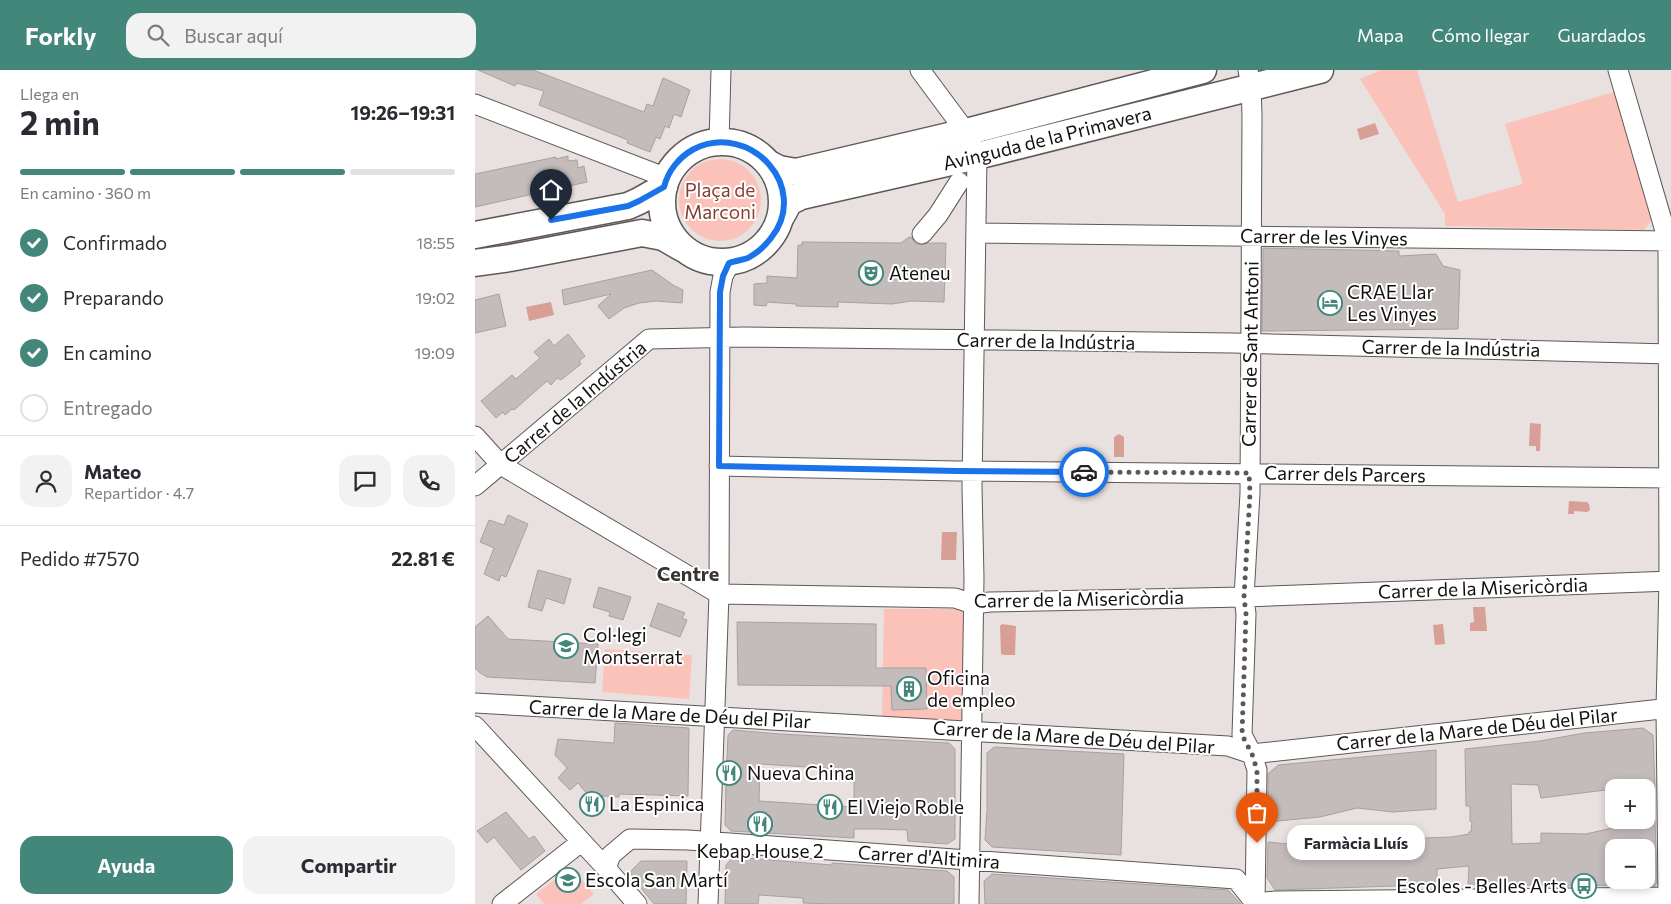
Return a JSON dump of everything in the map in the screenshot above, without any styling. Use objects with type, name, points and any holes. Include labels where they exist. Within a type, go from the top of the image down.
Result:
[{"type":"street","points":[[719,142],[721,70]]},
{"type":"street","points":[[920,70],[966,132],[977,156],[969,904]]},
{"type":"street","name":"Avinguda de la Primavera","points":[[769,164],[779,169],[795,172],[966,132],[1203,70]]},
{"type":"street","name":"Avinguda de la Primavera","points":[[782,215],[789,202],[801,196],[977,156],[1249,78],[1320,70]]},
{"type":"street","points":[[1255,904],[1276,901],[1669,897],[1670,241],[1618,70]]},
{"type":"street","name":"Carrer de Sant Antoni","points":[[1249,78],[1252,237],[1250,493],[1244,597],[1246,614],[1242,735],[1252,754],[1257,770],[1255,904]]},
{"type":"street","points":[[475,104],[666,182]]},
{"type":"street","points":[[475,263],[642,233],[663,237],[696,257],[713,262],[729,263],[748,258],[763,247],[775,232],[782,215],[783,197],[779,179],[769,164],[755,151],[738,144],[719,142],[703,145],[688,152],[676,164],[666,182],[662,196],[663,215],[670,233],[682,248]]},
{"type":"street","points":[[475,235],[628,206],[639,201],[666,182]]},
{"type":"street","points":[[922,234],[938,215],[959,182]]},
{"type":"street","name":"Carrer de les Vinyes","points":[[977,233],[1670,241]]},
{"type":"street","points":[[708,904],[719,594],[720,292],[723,276],[729,263]]},
{"type":"street","name":"Carrer de la Indústria","points":[[475,486],[649,339],[974,340],[1250,344],[1670,354]]},
{"type":"street","name":"Carrer de la Misericòrdia","points":[[475,436],[501,465],[719,594],[955,598],[973,604],[990,602],[1244,597],[1670,581]]},
{"type":"street","name":"Carrer dels Parcers","points":[[719,466],[973,471],[1670,478]]},
{"type":"street","name":"Carrer de la Mare de Déu del Pilar","points":[[475,703],[1228,746],[1252,754],[1669,708]]},
{"type":"street","points":[[475,726],[637,904]]},
{"type":"street","name":"Carrer d'Altimira","points":[[606,868],[611,855],[630,839],[710,841],[1236,879],[1255,904]]},
{"type":"street","points":[[502,904],[581,842]]},
{"type":"green space","points":[[1381,70],[1417,70],[1458,202],[1523,184],[1505,124],[1617,91],[1653,218],[1644,230],[1445,226],[1445,214],[1360,79]]},
{"type":"green space","name":"Plaça de Marconi","points":[[720,159],[736,162],[749,171],[758,184],[761,200],[758,216],[749,229],[736,238],[720,241],[704,238],[691,229],[682,216],[679,200],[682,184],[691,171],[704,162]]},
{"type":"green space","points":[[622,223],[623,227],[475,255],[475,249]]},
{"type":"green space","points":[[884,609],[963,609],[964,723],[882,720]]},
{"type":"green space","points":[[605,649],[692,655],[689,699],[602,692]]},
{"type":"green space","name":"Escola San Martí","points":[[571,867],[594,894],[581,904],[544,904],[536,894]]},
{"type":"shaded area","points":[[1375,123],[1379,134],[1360,140],[1357,129]]},
{"type":"shaded area","points":[[551,302],[554,315],[529,321],[526,307]]},
{"type":"shaded area","points":[[1530,423],[1541,424],[1540,451],[1536,451],[1536,446],[1529,446]]},
{"type":"shaded area","points":[[1119,434],[1124,437],[1124,457],[1114,457],[1114,437]]},
{"type":"shaded area","points":[[1569,501],[1587,502],[1590,510],[1587,512],[1574,511],[1574,514],[1568,514]]},
{"type":"shaded area","points":[[942,532],[957,532],[956,560],[941,560]]},
{"type":"shaded area","points":[[1473,607],[1485,607],[1487,631],[1470,631],[1470,623],[1474,622]]},
{"type":"shaded area","points":[[1002,624],[1016,626],[1015,655],[1001,654],[1000,626]]},
{"type":"shaded area","points":[[1443,624],[1445,644],[1435,645],[1433,625]]},
{"type":"building","points":[[478,70],[533,70],[644,112],[647,104],[653,106],[663,78],[690,90],[681,117],[674,114],[669,128],[665,126],[660,139],[656,137],[650,152],[627,143],[628,140],[539,105],[544,91],[517,83],[515,86]]},
{"type":"building","points":[[568,156],[568,161],[577,160],[578,168],[584,166],[587,182],[475,207],[475,174]]},
{"type":"building","name":"Ateneu","points":[[909,237],[915,243],[921,245],[946,243],[944,302],[911,301],[892,304],[838,302],[838,307],[796,306],[796,304],[767,302],[766,306],[754,305],[754,284],[767,283],[767,276],[797,278],[798,245],[802,245],[802,242],[901,243]]},
{"type":"building","name":"CRAE Llar Les Vinyes","points":[[1263,248],[1399,251],[1399,256],[1436,254],[1443,266],[1460,270],[1458,329],[1262,331]]},
{"type":"building","points":[[652,270],[683,290],[682,303],[656,301],[639,303],[624,308],[609,319],[598,306],[611,294],[564,305],[562,290]]},
{"type":"building","points":[[499,294],[506,326],[475,333],[475,300]]},
{"type":"building","points":[[568,334],[585,356],[579,361],[581,364],[561,380],[557,378],[551,385],[547,381],[514,410],[512,409],[505,415],[503,412],[496,418],[481,401],[512,375],[516,379],[540,358],[534,352],[549,339],[554,346]]},
{"type":"building","points":[[508,515],[528,524],[506,577],[501,575],[499,581],[484,574],[494,548],[480,542],[489,520],[504,525]]},
{"type":"building","points":[[538,570],[571,579],[564,604],[546,598],[542,611],[528,607]]},
{"type":"building","points":[[599,587],[631,597],[623,620],[609,616],[610,612],[593,607]]},
{"type":"building","points":[[658,603],[685,613],[682,618],[687,620],[680,637],[650,626]]},
{"type":"building","points":[[488,616],[508,639],[598,644],[595,683],[487,677],[479,672],[475,668],[475,627]]},
{"type":"building","points":[[737,622],[876,624],[876,668],[926,668],[927,709],[892,710],[891,686],[738,685]]},
{"type":"building","points":[[615,723],[689,728],[688,796],[619,794],[619,797],[588,795],[578,783],[570,790],[558,778],[567,768],[555,755],[558,739],[614,743]]},
{"type":"building","points":[[1643,728],[1653,735],[1655,779],[1605,779],[1605,790],[1541,798],[1538,785],[1511,784],[1512,844],[1541,843],[1541,833],[1586,834],[1608,829],[1655,829],[1655,820],[1657,882],[1655,886],[1655,839],[1605,839],[1605,885],[1468,884],[1469,866],[1437,869],[1437,886],[1275,890],[1267,878],[1268,842],[1320,847],[1320,836],[1345,836],[1346,839],[1384,837],[1386,842],[1395,839],[1452,837],[1469,834],[1472,822],[1470,821],[1470,806],[1466,806],[1465,749],[1540,741],[1584,733]]},
{"type":"building","points":[[733,730],[949,743],[955,749],[955,839],[947,844],[908,841],[907,830],[854,829],[854,838],[731,831],[725,825],[728,735]],"holes":[[[760,764],[854,770],[854,807],[759,801]]]},
{"type":"building","points":[[994,747],[1124,754],[1121,855],[992,847],[985,840],[987,753]]},
{"type":"building","points":[[1436,750],[1436,809],[1393,812],[1357,808],[1320,817],[1268,822],[1268,774],[1278,765]]},
{"type":"building","points":[[506,812],[529,839],[534,836],[545,851],[521,870],[494,837],[487,843],[477,831]]},
{"type":"building","points":[[733,857],[832,865],[832,863],[947,871],[954,877],[954,904],[803,903],[803,898],[759,895],[758,904],[725,904],[726,865]]},
{"type":"building","points":[[641,861],[687,861],[686,904],[654,904],[629,873]]},
{"type":"building","points":[[992,874],[1228,890],[1241,904],[985,904],[984,881]]},
{"type":"way so far","points":[[1084,472],[1249,473],[1250,493],[1244,597],[1246,614],[1242,735],[1252,754],[1257,770],[1257,843]]},
{"type":"place","name":"Ateneu","points":[[871,273]]},
{"type":"place","name":"CRAE Llar Les Vinyes","points":[[1330,303]]},
{"type":"place","name":"Col·legi Montserrat","points":[[566,646]]},
{"type":"place","name":"Oficina de empleo","points":[[909,689]]},
{"type":"place","name":"Nueva China","points":[[729,773]]},
{"type":"place","name":"La Espinica","points":[[592,804]]},
{"type":"place","name":"El Viejo Roble","points":[[830,807]]},
{"type":"place","name":"Kebap House 2","points":[[760,824]]},
{"type":"place","name":"Farmàcia Lluís","points":[[1257,843]]},
{"type":"place","name":"Escola San Martí","points":[[568,880]]},
{"type":"place","name":"Escoles - Belles Arts","points":[[1584,886]]},
{"type":"district","name":"Centre","points":[[688,574]]},
{"type":"route","points":[[551,220],[628,206],[639,201],[664,187],[667,178],[676,164],[688,152],[703,145],[719,142],[738,144],[755,151],[769,164],[779,179],[783,197],[782,215],[775,232],[763,247],[748,258],[729,263],[723,276],[720,292],[719,466],[1084,472]]}]
